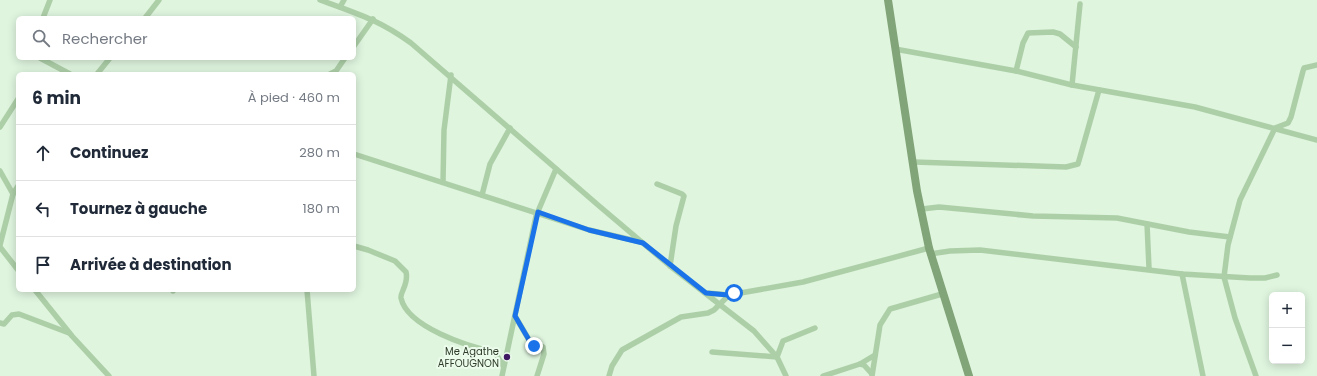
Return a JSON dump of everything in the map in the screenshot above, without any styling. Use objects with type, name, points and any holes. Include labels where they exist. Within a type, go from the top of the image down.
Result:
[{"type":"main road","points":[[888,0],[930,251],[942,294],[969,376]]},
{"type":"street","points":[[45,16],[50,0]]},
{"type":"street","points":[[147,16],[159,0]]},
{"type":"street","points":[[320,0],[373,19],[388,27],[411,43],[670,266],[754,331],[777,357],[786,376]]},
{"type":"street","points":[[340,7],[344,0]]},
{"type":"street","points":[[1072,85],[1077,50],[1080,4]]},
{"type":"street","points":[[356,43],[373,19]]},
{"type":"street","points":[[1016,71],[1023,43],[1028,33],[1053,32],[1060,34],[1076,47]]},
{"type":"street","points":[[896,49],[1016,71],[1072,85],[1195,107],[1317,140]]},
{"type":"street","points":[[44,60],[66,72]]},
{"type":"street","points":[[99,72],[108,60]]},
{"type":"street","points":[[334,72],[344,60]]},
{"type":"street","points":[[1256,376],[1235,318],[1224,277],[1230,237],[1240,200],[1275,128],[1288,123],[1291,117],[1304,68],[1317,65]]},
{"type":"street","points":[[443,182],[444,130],[450,75]]},
{"type":"street","points":[[914,162],[1066,167],[1078,164],[1099,90]]},
{"type":"street","points":[[0,127],[16,102]]},
{"type":"street","points":[[482,194],[490,164],[510,128]]},
{"type":"street","points":[[356,155],[538,212],[589,230],[643,243]]},
{"type":"street","points":[[502,376],[538,212],[556,169]]},
{"type":"street","points":[[0,171],[13,194]]},
{"type":"street","points":[[657,184],[684,196],[676,226],[670,266]]},
{"type":"street","points":[[16,189],[13,194],[0,246],[16,267]]},
{"type":"street","points":[[922,209],[939,207],[1033,216],[1117,218],[1230,237]]},
{"type":"street","points":[[1148,224],[1149,268]]},
{"type":"street","points":[[356,247],[394,261],[406,272],[406,287],[401,294],[401,298],[406,310],[417,320],[444,336],[473,347],[495,352],[503,366]]},
{"type":"street","points":[[706,293],[728,295],[803,282],[930,251],[980,250],[1149,268],[1182,274],[1224,277],[1258,278],[1276,275]]},
{"type":"street","points":[[1182,274],[1203,376]]},
{"type":"street","points":[[36,292],[107,375]]},
{"type":"street","points":[[307,292],[314,376]]},
{"type":"street","points":[[872,375],[880,325],[890,309],[942,294]]},
{"type":"street","points":[[609,376],[622,350],[681,317],[708,313],[720,304],[728,295]]},
{"type":"street","points":[[0,323],[4,324],[12,315],[19,314],[70,333]]},
{"type":"street","points":[[515,316],[532,345],[544,347],[544,354],[537,376]]},
{"type":"street","points":[[777,357],[782,341],[815,328]]},
{"type":"street","points":[[712,352],[777,357]]},
{"type":"street","points":[[823,376],[860,364],[875,355]]},
{"type":"street","points":[[860,364],[864,365],[872,375]]},
{"type":"place","name":"Me Agathe AFFOUGNON","points":[[507,357]]},
{"type":"route","points":[[534,346],[515,316],[538,212],[589,230],[643,243],[670,266],[706,293],[728,295],[734,293]]}]
